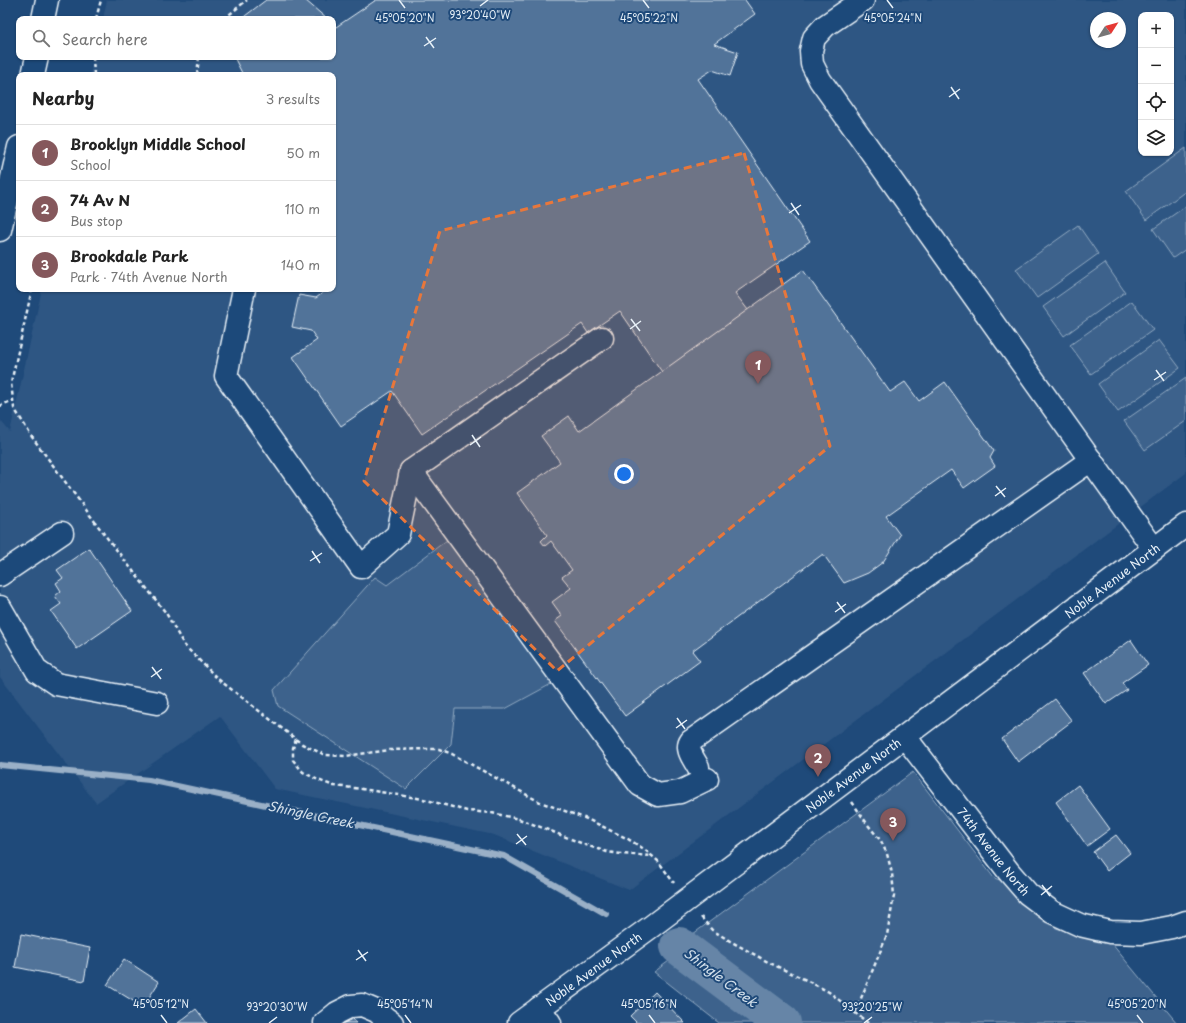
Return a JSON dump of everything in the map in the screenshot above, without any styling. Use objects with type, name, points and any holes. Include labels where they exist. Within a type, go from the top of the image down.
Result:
[{"type":"street","points":[[44,16],[47,0]]},
{"type":"street","points":[[856,2],[825,26],[814,38],[811,51],[812,64],[820,80],[1154,549]]},
{"type":"street","points":[[34,72],[36,60]]},
{"type":"street","points":[[0,230],[16,160]]},
{"type":"street","points":[[243,292],[226,376],[361,567],[398,534],[411,471],[602,338]]},
{"type":"street","points":[[411,471],[640,785],[658,795],[680,792],[702,773],[689,749],[691,741],[1091,460]]},
{"type":"street","name":"Noble Avenue North","points":[[519,1023],[544,1016],[687,899],[1186,525]]},
{"type":"street","points":[[0,575],[62,533]]},
{"type":"street","points":[[0,607],[37,671],[56,684],[157,704]]},
{"type":"street","name":"74th Avenue North","points":[[905,737],[1009,872],[1028,894],[1052,912],[1080,925],[1110,932],[1141,933],[1172,927],[1186,922]]},
{"type":"street","points":[[325,1023],[337,1013],[351,1006],[362,1005],[376,1010],[392,1023]]},
{"type":"path","points":[[97,16],[101,0]]},
{"type":"path","points":[[228,16],[247,0]]},
{"type":"path","points":[[93,60],[94,72]]},
{"type":"path","points":[[197,72],[199,60]]},
{"type":"path","points":[[31,292],[11,383],[14,408],[32,437],[104,534],[166,613],[184,645],[218,679],[302,744],[326,755],[345,756],[390,750],[439,749],[452,754],[540,802],[628,838],[658,861],[712,930],[768,962],[829,992],[868,1023]]},
{"type":"path","points":[[0,407],[13,400]]},
{"type":"path","points":[[296,739],[293,748],[294,760],[303,772],[334,786],[362,789],[423,800],[467,811],[519,819],[607,852],[652,856]]},
{"type":"path","points":[[840,785],[881,841],[887,854],[892,873],[894,896],[887,935],[855,1013]]},
{"type":"highlighted area","points":[[744,153],[830,446],[557,671],[364,481],[440,231]]},
{"type":"shaded area","points":[[107,0],[1186,0],[1186,473],[629,890],[494,835],[275,789],[220,716],[96,803],[0,677],[0,420],[10,432],[41,292],[336,292],[336,72],[91,72],[93,60],[336,60],[336,16],[104,16]]},
{"type":"shaded area","points":[[1186,148],[1186,191],[1146,220],[1126,191]]},
{"type":"shaded area","points":[[1186,206],[1186,249],[1173,258],[1153,229]]},
{"type":"shaded area","points":[[1078,225],[1098,254],[1037,298],[1016,269]]},
{"type":"shaded area","points":[[1105,263],[1125,292],[1064,336],[1043,307]]},
{"type":"shaded area","points":[[1132,301],[1153,330],[1091,374],[1070,345]]},
{"type":"shaded area","points":[[1159,340],[1180,368],[1118,412],[1098,384]]},
{"type":"shaded area","points":[[1186,378],[1186,421],[1145,450],[1124,421]]},
{"type":"shaded area","points":[[447,540],[466,542],[566,676],[505,709],[455,709],[451,744],[406,789],[278,706],[274,690],[375,577],[387,585]]},
{"type":"shaded area","points":[[913,772],[994,878],[1003,881],[1027,906],[1056,928],[1083,937],[1112,944],[1177,1023],[719,1023],[654,972],[680,953],[674,948]]},
{"type":"building","points":[[266,0],[305,0],[324,16],[245,16]]},
{"type":"building","points":[[376,0],[745,0],[755,14],[714,44],[738,52],[730,76],[712,70],[698,79],[810,241],[735,293],[748,310],[662,372],[620,311],[588,333],[582,324],[422,434],[392,391],[341,426],[293,357],[317,340],[311,331],[292,327],[299,295],[316,298],[324,292],[336,292],[336,72],[242,72],[236,60],[336,60],[336,27]]},
{"type":"building","points":[[803,270],[890,392],[905,382],[919,401],[945,382],[994,451],[990,458],[995,466],[964,488],[951,470],[886,516],[900,535],[883,562],[868,573],[844,583],[823,554],[692,651],[700,661],[625,716],[555,621],[562,616],[552,602],[571,588],[562,577],[572,570],[551,541],[545,546],[541,541],[547,535],[517,493],[560,462],[541,436],[569,416],[579,431]]},
{"type":"building","points":[[89,548],[132,611],[77,649],[51,611],[61,604],[55,596],[61,591],[56,583],[63,578],[57,570]]},
{"type":"building","points":[[1131,640],[1148,665],[1122,683],[1127,690],[1106,704],[1084,673]]},
{"type":"building","points":[[1055,699],[1072,721],[1018,762],[1002,739]]},
{"type":"building","points":[[1078,785],[1110,829],[1087,846],[1056,802]]},
{"type":"building","points":[[1116,835],[1130,853],[1107,871],[1093,852]]},
{"type":"building","points":[[21,934],[90,948],[84,981],[15,967]]},
{"type":"building","points":[[124,959],[159,982],[143,1007],[107,985]]},
{"type":"building","points":[[655,992],[685,1023],[637,1023],[630,1016]]},
{"type":"building","points":[[196,1009],[207,1023],[178,1023]]},
{"type":"building","points":[[349,1013],[356,1023],[335,1023]]},
{"type":"waterway","name":"Shingle Creek","points":[[0,765],[149,780],[504,856],[606,914]]},
{"type":"waterway","name":"Shingle Creek","points":[[679,946],[782,1023]]},
{"type":"place","name":"Brooklyn Middle School","points":[[758,384]]},
{"type":"place","name":"74 Av N","points":[[818,777]]},
{"type":"place","name":"Brookdale Park","points":[[893,841]]}]
